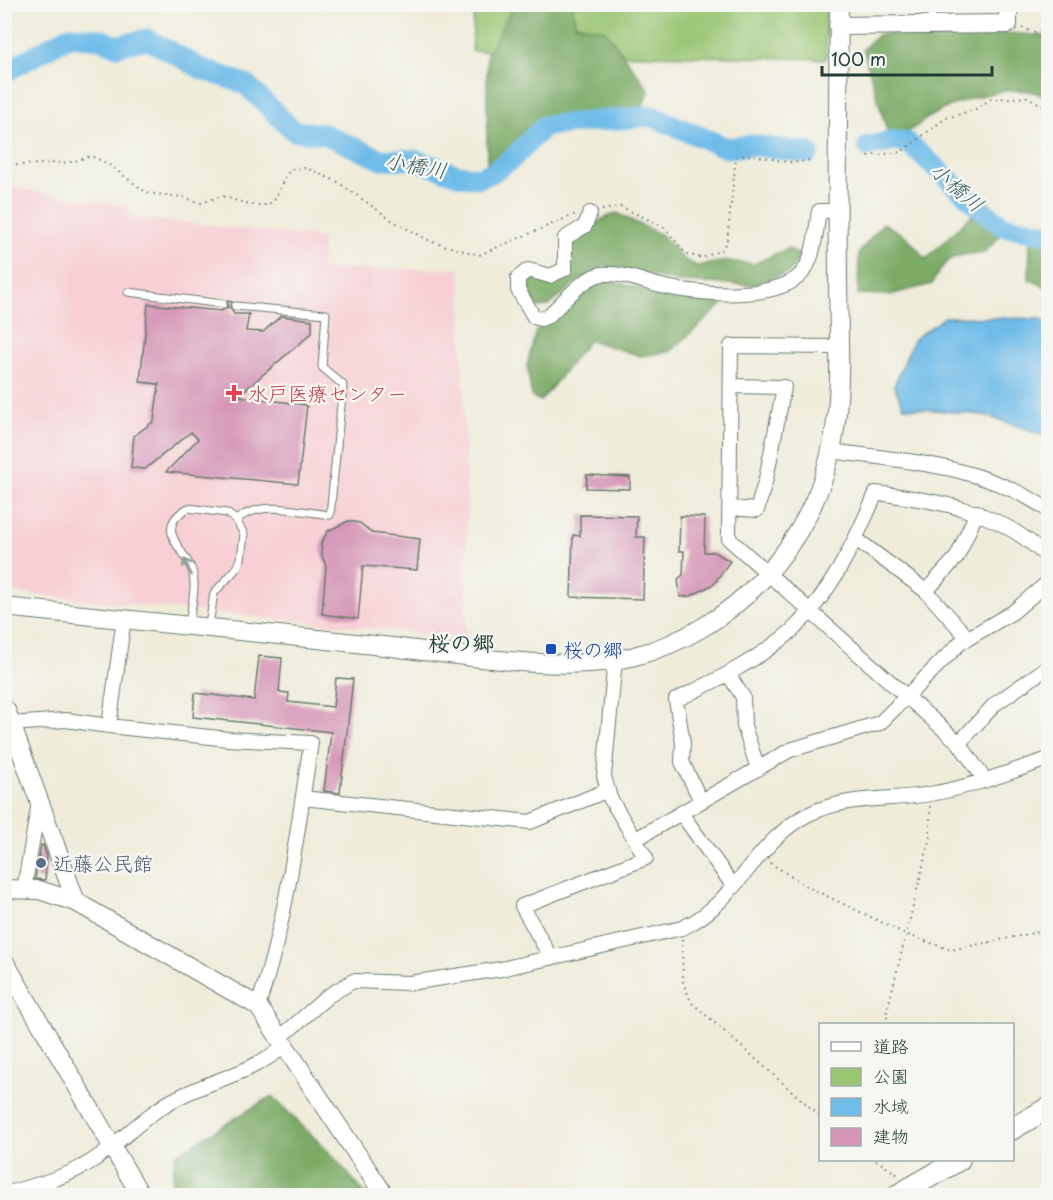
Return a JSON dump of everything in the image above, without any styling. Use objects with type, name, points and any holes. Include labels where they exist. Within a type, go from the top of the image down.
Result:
[{"type":"main road","points":[[1014,1128],[1048,1108]]},
{"type":"main road","points":[[904,1190],[957,1161]]},
{"type":"street","points":[[4,607],[209,626],[495,658],[568,663],[615,660],[668,644],[698,629],[742,598],[770,573],[806,519],[822,480],[836,416],[839,4]]},
{"type":"street","points":[[838,26],[1008,24],[1008,4]]},
{"type":"street","points":[[590,213],[585,226],[565,238],[565,269],[550,276],[528,270],[518,278],[518,290],[534,317],[541,319],[548,316],[587,281],[600,274],[681,291],[743,294],[755,293],[792,282],[800,276],[810,258],[819,211],[837,211]]},
{"type":"street","points":[[838,347],[731,346],[729,539],[959,743],[985,780]]},
{"type":"street","points":[[730,508],[757,510],[766,479],[784,387],[731,386]]},
{"type":"street","points":[[830,451],[948,466],[995,481],[1027,495],[1048,510]]},
{"type":"street","points":[[701,801],[682,762],[683,743],[676,700],[728,674],[788,633],[829,584],[856,539],[876,493],[936,500],[977,512],[1005,524],[1048,558]]},
{"type":"street","points":[[926,591],[957,556],[977,512]]},
{"type":"street","points":[[856,539],[926,591],[967,637]]},
{"type":"street","points":[[636,839],[790,750],[880,723],[967,637],[1013,612],[1048,582]]},
{"type":"street","points":[[110,726],[124,618]]},
{"type":"street","points":[[551,958],[522,906],[646,858],[608,790],[604,776],[615,660]]},
{"type":"street","points":[[959,743],[995,704],[1048,668]]},
{"type":"street","points":[[728,674],[743,697],[744,726],[758,769]]},
{"type":"street","points":[[76,902],[8,717],[66,720],[228,740],[311,743],[288,895],[277,947],[258,1006]]},
{"type":"street","points":[[4,1194],[77,1171],[144,1120],[179,1097],[251,1070],[328,996],[353,981],[410,983],[551,958],[681,928],[699,920],[734,887],[778,834],[809,814],[862,800],[929,794],[985,780],[1048,759]]},
{"type":"street","points":[[303,798],[530,822],[608,790]]},
{"type":"street","points":[[24,889],[39,800]]},
{"type":"street","points":[[681,813],[734,887]]},
{"type":"street","points":[[4,890],[24,889],[76,902],[258,1006],[385,1196]]},
{"type":"street","points":[[4,961],[141,1196]]},
{"type":"lane","points":[[128,292],[223,304]]},
{"type":"lane","points":[[235,306],[326,314],[322,367],[343,385],[330,515],[260,508],[243,514],[236,520]]},
{"type":"lane","points":[[189,624],[194,588],[191,568],[174,543],[174,524],[188,508],[226,513],[236,520],[244,534],[241,559],[214,593],[209,626]]},
{"type":"path","points":[[1008,24],[1033,32],[1048,31]]},
{"type":"path","points":[[868,156],[901,152],[946,118],[974,110],[991,99],[1027,97],[1048,108]]},
{"type":"path","points":[[4,165],[72,162],[91,156],[108,164],[138,187],[156,196],[183,197],[201,203],[222,196],[251,205],[268,205],[275,199],[286,175],[292,169],[306,168],[338,182],[393,221],[432,242],[479,255],[572,214],[621,207],[665,228],[685,253],[702,258],[721,250],[727,241],[736,157],[755,155],[784,164],[809,160]]},
{"type":"path","points":[[889,1023],[886,1015],[908,934],[930,838],[929,794]]},
{"type":"path","points":[[760,856],[808,887],[908,934],[958,951],[985,942],[1048,930]]},
{"type":"path","points":[[681,928],[683,982],[691,1002],[819,1115]]},
{"type":"path","points":[[877,1161],[904,1190]]},
{"type":"shaded area","name":"水戸医療センター","points":[[4,186],[130,207],[130,217],[322,238],[321,269],[460,269],[467,516],[466,638],[5,592]]},
{"type":"green space","points":[[474,5],[826,5],[826,59],[472,51]]},
{"type":"green space","points":[[514,5],[573,5],[575,24],[605,30],[649,90],[641,110],[547,120],[519,145],[487,165],[487,55]]},
{"type":"green space","points":[[1008,33],[1048,36],[1048,99],[1036,93],[1022,91],[989,94],[941,110],[907,131],[888,134],[863,49],[879,34]]},
{"type":"green space","points":[[617,213],[663,236],[683,259],[697,266],[727,261],[754,264],[788,248],[801,256],[789,272],[752,285],[680,282],[605,265],[575,283],[549,306],[538,307],[525,287],[525,279],[531,277],[557,281],[564,278],[572,268],[573,260],[570,249],[574,243],[590,227]]},
{"type":"green space","points":[[972,215],[1003,233],[984,253],[952,258],[942,267],[932,284],[889,295],[858,294],[859,253],[883,223],[907,237],[926,259]]},
{"type":"green space","points":[[1030,240],[1048,241],[1048,288],[1029,279]]},
{"type":"green space","points":[[608,281],[683,297],[722,296],[722,305],[671,351],[641,356],[589,340],[541,401],[532,397],[527,365],[536,331],[592,286]]},
{"type":"green space","points":[[272,1096],[332,1155],[366,1195],[171,1195],[175,1155]]},
{"type":"water","points":[[945,317],[1042,319],[1048,323],[1048,436],[984,415],[904,407],[894,386],[914,339]]},
{"type":"building","points":[[228,301],[232,302],[230,308],[234,314],[249,314],[246,331],[263,332],[281,316],[312,320],[312,333],[238,396],[307,405],[298,484],[166,472],[198,439],[191,432],[145,469],[131,468],[134,436],[154,421],[159,384],[140,382],[148,304],[221,311],[228,307]]},
{"type":"building","points":[[587,475],[630,477],[630,489],[586,488]]},
{"type":"building","points":[[580,515],[637,516],[636,537],[645,537],[643,599],[571,597],[573,535],[580,536]]},
{"type":"building","points":[[680,516],[705,517],[704,552],[714,552],[730,561],[714,584],[691,596],[680,597],[678,579],[683,575],[684,551],[679,551]]},
{"type":"building","points":[[348,521],[360,523],[372,533],[420,539],[417,570],[363,566],[358,619],[322,614],[326,566],[321,543],[328,531]]},
{"type":"building","points":[[259,656],[282,658],[279,692],[289,693],[288,702],[333,707],[336,678],[353,679],[340,793],[324,791],[331,732],[193,717],[195,693],[254,700]]},
{"type":"building","name":"近藤公民館","points":[[41,845],[47,856],[45,880],[35,879]]},
{"type":"waterway","name":"小橋川","points":[[5,72],[70,36],[100,39],[117,46],[147,39],[202,69],[245,84],[294,131],[324,134],[380,159],[415,160],[458,175],[479,178],[512,159],[544,126],[651,116],[727,148],[751,145],[809,153]]},
{"type":"waterway","name":"小橋川","points":[[868,146],[895,141],[907,142],[1003,226],[1048,234]]},
{"type":"place","name":"水戸医療センター","points":[[234,393]]},
{"type":"place","name":"桜の郷","points":[[551,649]]},
{"type":"place","name":"近藤公民館","points":[[41,863]]},
{"type":"district","name":"桜の郷","points":[[461,641]]}]
